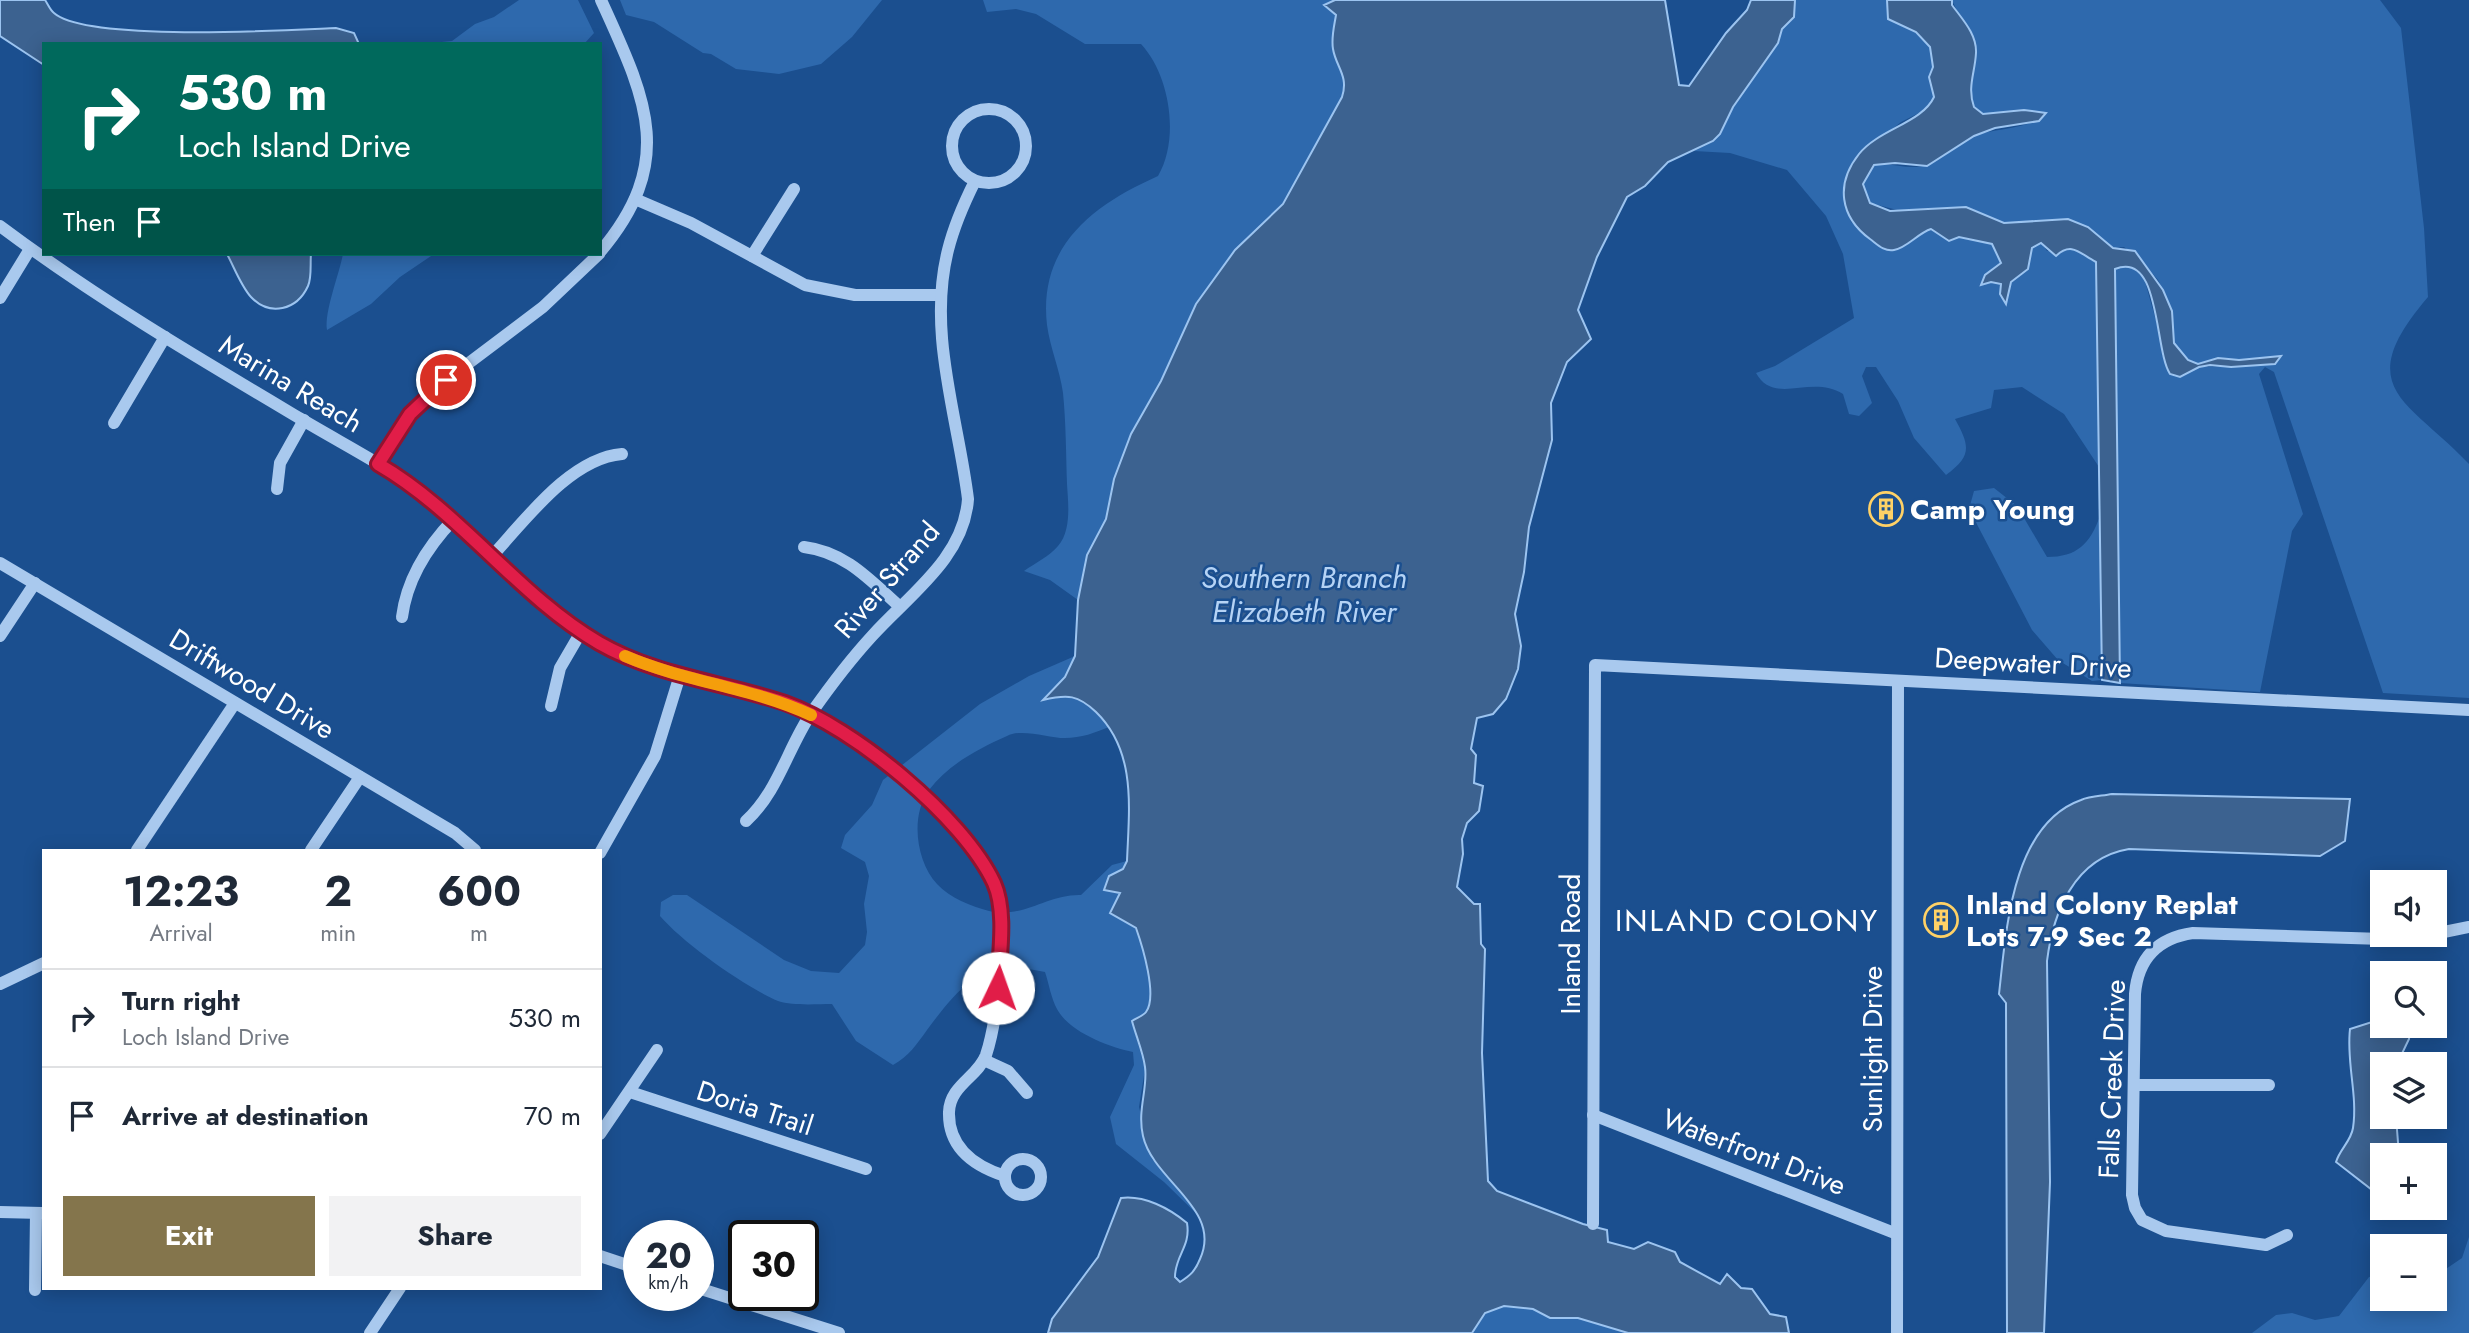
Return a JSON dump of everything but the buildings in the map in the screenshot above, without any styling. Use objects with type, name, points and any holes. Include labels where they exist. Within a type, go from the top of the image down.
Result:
[{"type":"street","points":[[601,0],[633,72],[645,109],[645,167],[626,219],[602,249]]},
{"type":"street","points":[[975,112],[1004,112],[1019,124],[1024,133],[1023,161],[1011,176],[1003,181],[975,181],[954,160],[955,132],[960,123],[975,112]]},
{"type":"street","name":"River Strand","points":[[746,821],[766,801],[810,715],[856,654],[950,553],[967,515],[965,471],[942,340],[941,295],[947,250],[975,181]]},
{"type":"street","points":[[752,256],[794,188]]},
{"type":"street","points":[[635,199],[691,223],[805,285],[836,293],[941,295]]},
{"type":"street","name":"Marina Reach","points":[[0,226],[30,249],[164,337],[422,492],[581,632],[620,654],[680,675],[750,692],[810,715],[841,730],[869,751],[945,817],[995,884],[999,922],[998,988],[984,1060]]},
{"type":"street","points":[[0,298],[30,249]]},
{"type":"street","points":[[378,464],[400,428],[433,390],[543,307],[596,256]]},
{"type":"street","points":[[114,423],[164,337]]},
{"type":"street","points":[[277,489],[280,463],[303,420]]},
{"type":"street","points":[[493,555],[535,509],[581,468],[601,458],[622,454]]},
{"type":"street","points":[[402,617],[405,595],[414,573],[433,543],[454,519]]},
{"type":"street","points":[[804,547],[827,550],[846,560],[899,606]]},
{"type":"street","name":"Driftwood Drive","points":[[0,563],[455,833],[474,849]]},
{"type":"street","points":[[0,636],[35,583]]},
{"type":"street","points":[[551,706],[560,668],[581,632]]},
{"type":"street","name":"Deepwater Drive","points":[[1595,665],[2469,710]]},
{"type":"street","name":"Inland Road","points":[[1593,1224],[1595,665]]},
{"type":"street","points":[[602,849],[654,756],[680,675]]},
{"type":"street","name":"Sunlight Drive","points":[[1897,1333],[1898,681]]},
{"type":"street","points":[[139,849],[235,703]]},
{"type":"street","points":[[312,849],[360,777]]},
{"type":"street","name":"Falls Creek Drive","points":[[2447,931],[2469,927]]},
{"type":"street","name":"Falls Creek Drive","points":[[2287,1235],[2277,1242],[2255,1245],[2166,1231],[2142,1220],[2132,1195],[2136,978],[2142,964],[2163,941],[2193,933],[2370,939]]},
{"type":"street","points":[[0,984],[42,964]]},
{"type":"street","points":[[602,1131],[657,1050]]},
{"type":"street","points":[[1005,1176],[983,1169],[963,1153],[952,1134],[950,1122],[953,1095],[984,1060],[1008,1071],[1027,1093]]},
{"type":"street","points":[[2134,1085],[2269,1085]]},
{"type":"street","name":"Doria Trail","points":[[629,1092],[866,1169]]},
{"type":"street","name":"Waterfront Drive","points":[[1593,1115],[1897,1234]]},
{"type":"street","points":[[0,1212],[40,1213],[35,1290]]},
{"type":"street","points":[[602,1257],[623,1264]]},
{"type":"street","points":[[370,1333],[399,1290]]},
{"type":"street","points":[[714,1293],[839,1333]]},
{"type":"shaded area","points":[[519,0],[578,0],[594,33],[586,42],[442,42],[452,41],[475,24],[494,17]]},
{"type":"shaded area","points":[[620,0],[882,0],[852,37],[821,64],[779,74],[736,69],[711,54],[703,53],[654,22],[626,15]]},
{"type":"shaded area","points":[[983,0],[1335,0],[1324,5],[1336,15],[1332,45],[1344,80],[1342,97],[1283,204],[1235,250],[1131,435],[1114,479],[1106,519],[1087,555],[1078,600],[1050,580],[1024,571],[1058,546],[1065,532],[1068,516],[1063,393],[1047,325],[1047,297],[1051,272],[1061,251],[1092,215],[1134,187],[1158,176],[1169,144],[1169,108],[1159,72],[1141,44],[1085,44],[1036,14],[1016,9],[987,12]]},
{"type":"shaded area","points":[[1795,0],[1887,0],[1888,19],[1916,32],[1930,47],[1933,67],[1929,77],[1934,97],[1929,108],[1901,122],[1853,162],[1844,192],[1851,222],[1904,246],[1921,232],[1931,229],[1949,241],[1959,237],[1992,244],[2001,263],[1993,269],[1982,285],[1991,282],[2001,284],[2006,302],[2011,282],[2028,269],[2032,248],[2041,242],[2047,251],[2075,248],[2096,262],[2099,467],[2064,414],[2022,387],[1994,390],[1991,408],[1955,419],[1964,436],[1966,450],[1960,462],[1946,475],[1914,438],[1898,401],[1876,367],[1866,367],[1862,376],[1872,403],[1859,416],[1849,414],[1843,394],[1818,387],[1773,387],[1764,383],[1756,373],[1775,366],[1854,318],[1843,254],[1826,216],[1787,170],[1730,153],[1694,151],[1713,142],[1720,134],[1733,107],[1778,43],[1782,29],[1794,17]]},
{"type":"shaded area","points":[[1952,0],[2380,0],[2401,28],[2424,228],[2428,297],[2405,328],[2393,353],[2390,373],[2396,391],[2409,407],[2469,464],[2469,698],[2383,693],[2274,372],[2265,367],[2259,374],[2303,514],[2292,531],[2260,692],[2120,683],[2115,269],[2130,266],[2143,274],[2160,335],[2162,356],[2190,372],[2199,367],[2242,366],[2280,356],[2239,360],[2218,358],[2198,364],[2188,360],[2174,343],[2172,311],[2158,280],[2141,260],[2124,247],[2113,248],[2088,227],[2036,220],[2004,223],[1956,207],[1901,211],[1870,203],[1863,184],[1874,165],[1925,165],[1974,136],[2031,123],[2045,114],[2024,110],[1983,114],[1974,107],[1970,86],[1976,53]]},
{"type":"shaded area","points":[[342,256],[431,256],[400,277],[371,304],[327,330],[330,304]]},
{"type":"shaded area","points":[[1994,488],[2017,506],[2047,557],[2067,555],[2081,547],[2092,534],[2100,516],[2102,680],[2092,681],[2058,660],[2032,630],[1969,509],[1974,491]]},
{"type":"shaded area","points":[[1075,656],[1065,677],[1045,699],[1067,696],[1082,700],[1111,726],[1071,738],[1013,734],[965,758],[937,781],[923,801],[918,825],[920,851],[930,874],[948,893],[975,907],[1002,913],[1025,909],[1057,898],[1081,895],[1112,865],[1127,861],[1124,869],[1109,876],[1104,890],[1120,893],[1149,970],[1151,1001],[1145,1013],[1132,1021],[1145,1069],[1139,1107],[1152,1159],[1204,1221],[1164,1182],[1116,1144],[1110,1117],[1134,1065],[1133,1052],[1102,1042],[1071,1025],[1055,1005],[1045,972],[1005,969],[976,978],[951,999],[912,1049],[893,1065],[856,1041],[832,1004],[791,1004],[764,994],[699,951],[660,916],[661,902],[673,895],[687,895],[784,960],[811,971],[839,973],[865,945],[867,932],[864,904],[869,876],[865,862],[841,848],[845,835],[872,805],[883,780],[980,704],[1029,676]]},
{"type":"shaded area","points":[[2469,1237],[2469,1333],[2252,1333],[2276,1315],[2292,1313],[2315,1320],[2339,1316],[2370,1277],[2370,1311],[2447,1311],[2447,1268],[2462,1258]]},
{"type":"shaded area","points":[[1504,1306],[1533,1309],[1550,1318],[1578,1318],[1628,1333],[1472,1333],[1485,1313]]},
{"type":"water","points":[[0,0],[45,0],[54,13],[73,22],[105,28],[234,32],[336,28],[354,33],[358,42],[42,42],[42,64],[0,36]]},
{"type":"water","name":"Southern Branch Elizabeth River","points":[[1335,0],[1665,0],[1679,85],[1689,86],[1726,33],[1747,10],[1751,0],[1795,0],[1794,17],[1782,29],[1778,43],[1733,107],[1720,134],[1713,141],[1668,162],[1645,186],[1627,197],[1597,257],[1578,310],[1591,339],[1567,362],[1551,403],[1552,440],[1529,527],[1524,572],[1515,614],[1521,646],[1518,669],[1506,699],[1493,714],[1477,718],[1471,749],[1476,755],[1474,783],[1483,786],[1479,811],[1467,823],[1462,839],[1463,854],[1457,887],[1474,904],[1480,904],[1481,944],[1485,949],[1482,1053],[1488,1181],[1497,1191],[1583,1224],[1607,1230],[1608,1242],[1634,1249],[1648,1242],[1675,1252],[1680,1262],[1720,1284],[1727,1274],[1741,1288],[1752,1289],[1770,1314],[1786,1317],[1789,1333],[1628,1333],[1578,1318],[1550,1318],[1533,1309],[1504,1306],[1485,1313],[1472,1333],[1048,1333],[1052,1319],[1098,1257],[1121,1198],[1156,1204],[1187,1223],[1187,1238],[1177,1263],[1175,1277],[1180,1282],[1196,1267],[1205,1241],[1195,1210],[1149,1152],[1141,1126],[1145,1067],[1132,1021],[1145,1013],[1149,1004],[1148,970],[1136,928],[1110,913],[1120,893],[1104,890],[1109,876],[1123,869],[1127,861],[1129,802],[1124,763],[1109,728],[1090,706],[1072,697],[1043,700],[1065,677],[1075,656],[1078,600],[1087,555],[1106,519],[1114,479],[1131,434],[1161,381],[1196,304],[1235,250],[1283,204],[1342,97],[1343,77],[1332,45],[1336,15],[1324,5]]},
{"type":"water","points":[[1887,0],[1952,0],[1952,5],[1968,27],[1976,46],[1971,86],[1974,107],[1983,114],[2024,110],[2046,113],[2039,121],[1995,128],[1974,136],[1927,166],[1895,163],[1874,165],[1863,184],[1870,203],[1890,211],[1966,207],[2004,223],[2068,219],[2088,227],[2113,248],[2135,251],[2163,290],[2172,311],[2174,343],[2188,360],[2198,364],[2218,358],[2239,360],[2281,356],[2275,364],[2231,367],[2210,365],[2199,367],[2180,377],[2170,374],[2165,362],[2154,305],[2141,274],[2130,267],[2115,269],[2120,683],[2102,680],[2096,262],[2071,249],[2056,256],[2041,243],[2032,248],[2028,269],[2011,282],[2006,304],[2000,294],[2001,284],[1991,282],[1981,285],[1985,275],[2001,263],[1992,244],[1959,237],[1949,241],[1931,229],[1899,249],[1887,250],[1870,239],[1852,221],[1844,200],[1846,177],[1851,165],[1867,145],[1920,113],[1934,97],[1929,77],[1933,67],[1930,47],[1916,32],[1888,19]]},
{"type":"water","points":[[228,256],[311,256],[308,286],[297,301],[282,308],[274,309],[258,303],[247,293]]},
{"type":"water","points":[[2112,794],[2350,799],[2345,841],[2320,856],[2129,849],[2110,854],[2094,864],[2080,876],[2070,890],[2055,925],[2047,961],[2050,1182],[2044,1333],[2007,1333],[2006,1003],[1999,994],[2010,912],[2026,856],[2040,832],[2058,813],[2081,800]]},
{"type":"water","points":[[2370,1023],[2370,1038],[2409,1038],[2403,1052],[2370,1052],[2370,1129],[2397,1129],[2398,1143],[2370,1143],[2370,1188],[2336,1162],[2353,1128],[2350,1029]]},
{"type":"slow traffic","points":[[625,656],[680,675],[750,692],[811,715]]},
{"type":"place","name":"Camp Young","points":[[1886,509]]},
{"type":"place","name":"Inland Colony Replat Lots 7-9 Sec 2","points":[[1941,920]]},
{"type":"district","name":"INLAND COLONY","points":[[1747,920]]},
{"type":"route","points":[[446,380],[410,414],[378,464],[430,498],[553,611],[601,645],[638,662],[787,704],[841,730],[906,781],[945,817],[995,884],[999,922],[998,988]]}]
